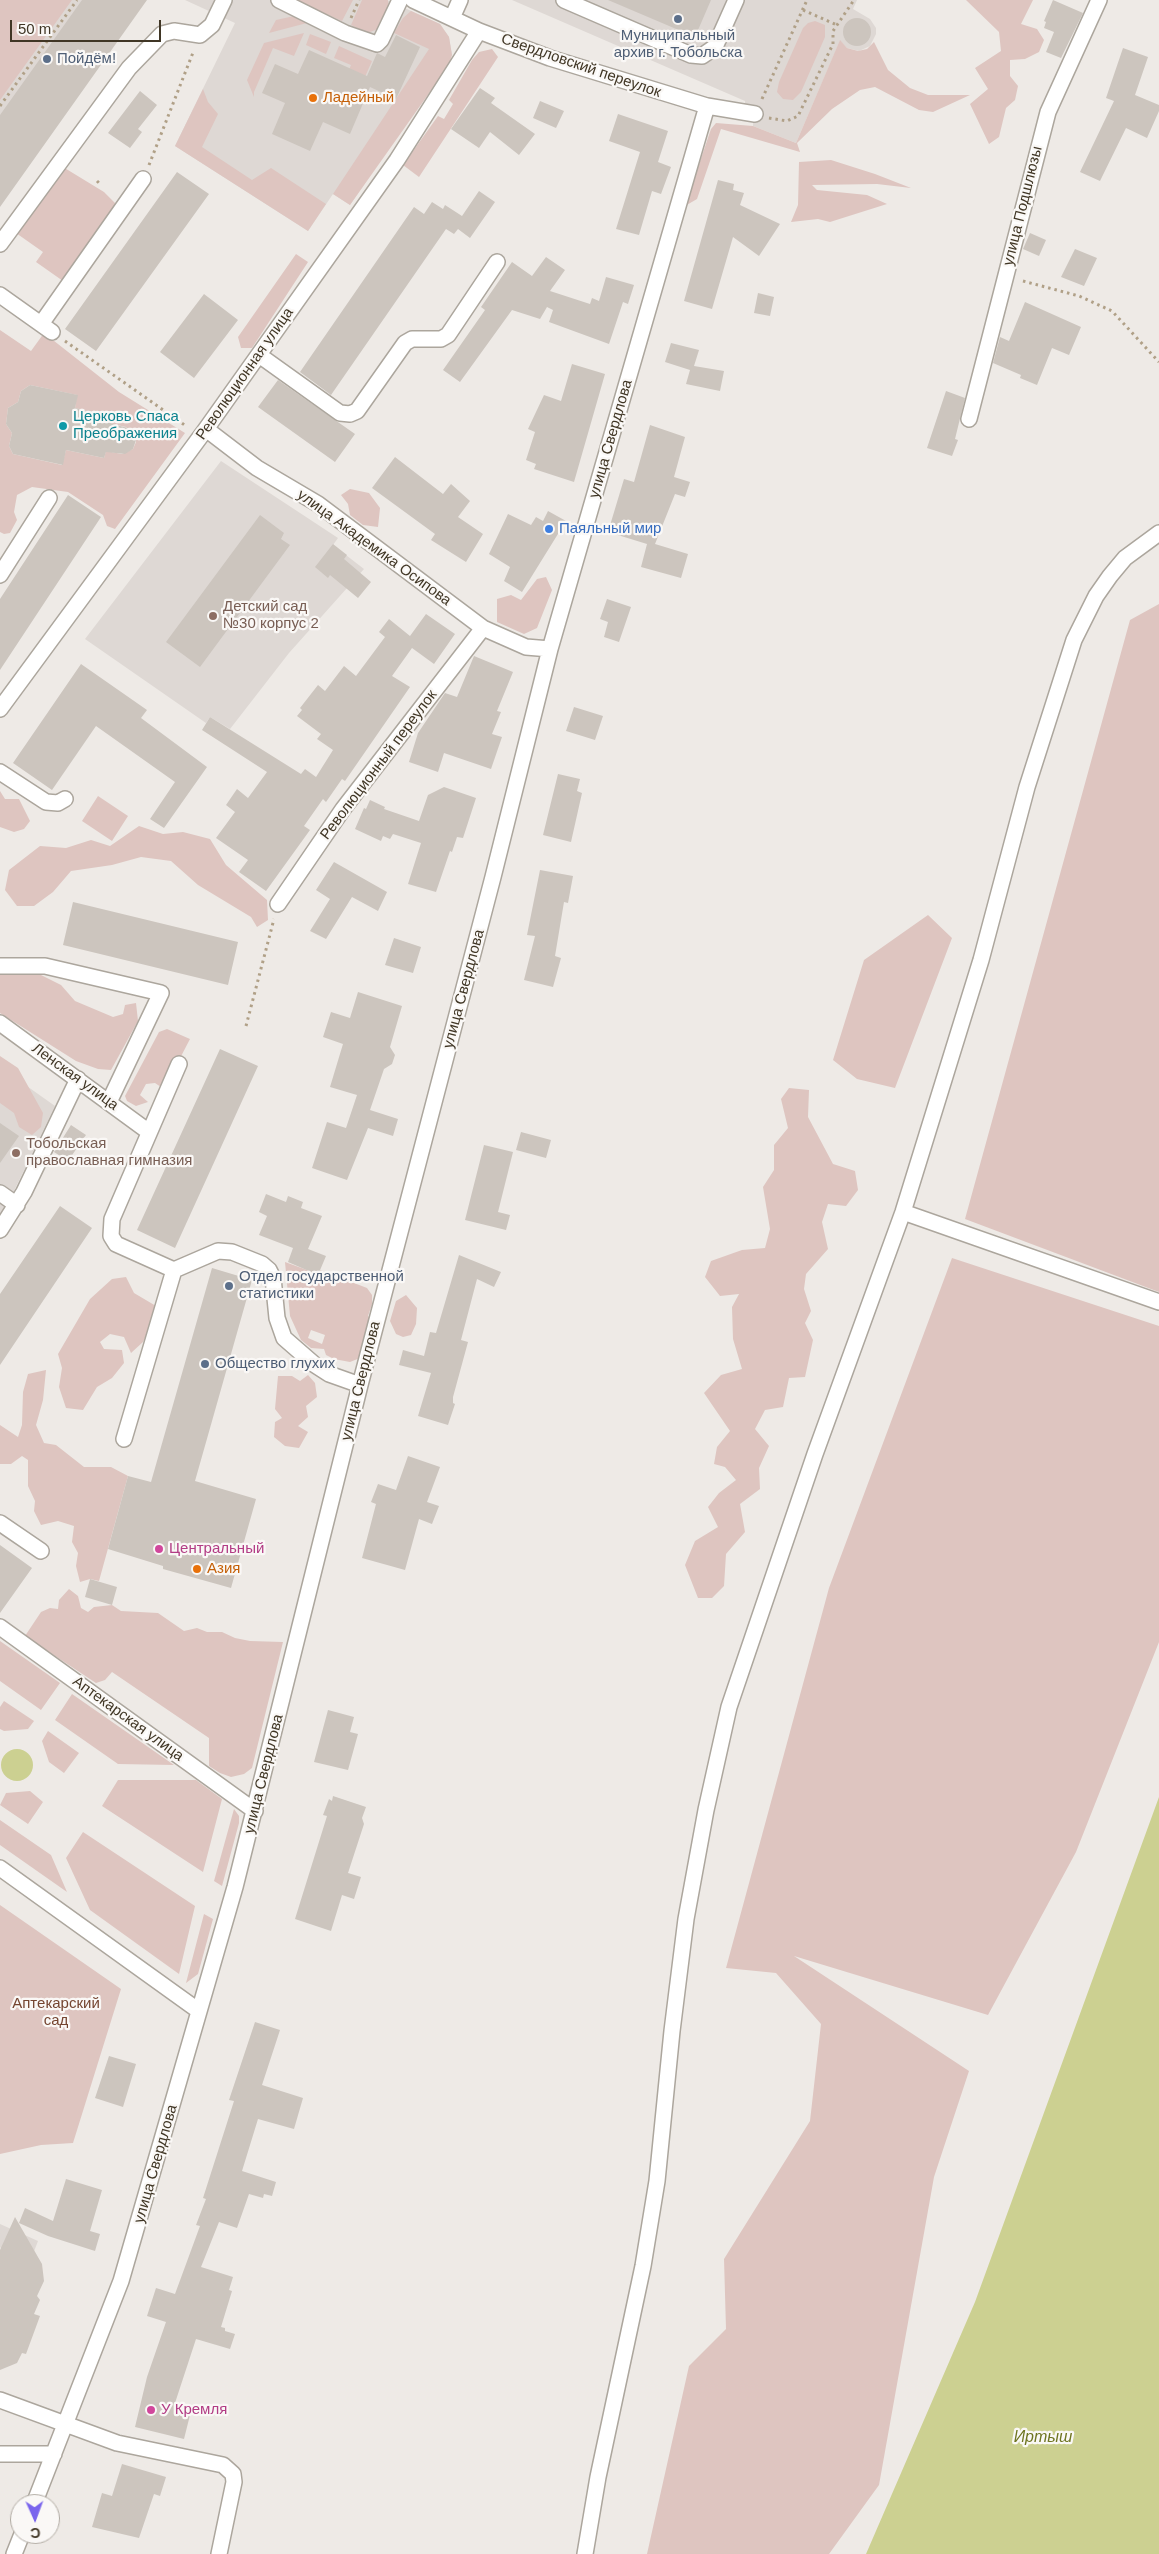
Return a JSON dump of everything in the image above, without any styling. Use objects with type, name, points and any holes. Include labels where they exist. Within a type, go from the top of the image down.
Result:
[{"type":"street","points":[[0,244],[129,68],[162,34],[174,31],[200,35],[212,25],[224,0]]},
{"type":"street","points":[[279,0],[345,33],[377,44],[381,40],[400,0]]},
{"type":"street","name":"Свердловский переулок","points":[[413,0],[479,31],[550,58],[707,106],[755,114]]},
{"type":"street","points":[[452,18],[460,0]]},
{"type":"street","points":[[564,0],[691,55],[702,56],[715,48],[736,0]]},
{"type":"street","name":"улица Подшлюзы","points":[[969,419],[1048,112],[1099,0]]},
{"type":"street","name":"Революционная улица","points":[[0,709],[204,433],[397,160],[479,31]]},
{"type":"street","name":"улица Свердлова","points":[[38,2494],[121,2281],[199,2011],[255,1811],[360,1385],[550,649],[707,106]]},
{"type":"street","points":[[0,295],[47,328],[143,179]]},
{"type":"street","points":[[259,354],[340,413],[350,414],[357,411],[405,343],[412,339],[441,339],[448,335],[497,262]]},
{"type":"street","name":"улица Академика Осипова","points":[[204,433],[255,475],[318,504],[483,628],[526,647],[550,649]]},
{"type":"street","points":[[0,575],[49,498]]},
{"type":"street","points":[[584,2554],[598,2476],[643,2266],[657,2181],[672,2031],[686,1919],[706,1810],[730,1708],[815,1454],[903,1212],[981,960],[1027,786],[1074,640],[1096,596],[1110,576],[1125,558],[1159,533]]},
{"type":"street","name":"Революционный переулок","points":[[278,904],[343,809],[483,628]]},
{"type":"street","points":[[0,772],[46,802],[58,803],[64,799]]},
{"type":"street","points":[[0,966],[45,966],[161,993],[109,1102]]},
{"type":"street","name":"Ленская улица","points":[[0,1023],[149,1132]]},
{"type":"street","points":[[179,1064],[112,1219],[110,1236],[116,1244],[174,1270],[218,1251],[232,1252],[262,1264],[269,1270],[273,1278],[277,1318],[284,1338],[315,1365],[330,1374],[360,1385]]},
{"type":"street","points":[[0,1230],[17,1205],[78,1079]]},
{"type":"street","points":[[0,1194],[17,1205]]},
{"type":"street","points":[[903,1212],[1159,1302]]},
{"type":"street","points":[[124,1438],[174,1270]]},
{"type":"street","points":[[0,1523],[41,1551]]},
{"type":"street","name":"Аптекарская улица","points":[[0,1627],[255,1811]]},
{"type":"street","points":[[0,1868],[199,2011]]},
{"type":"street","points":[[0,2400],[117,2443],[223,2465],[233,2474],[234,2491],[219,2554]]},
{"type":"street","points":[[0,2454],[54,2454]]},
{"type":"path","points":[[0,106],[77,0]]},
{"type":"path","points":[[807,0],[755,114],[786,121],[798,116],[833,44],[833,31],[854,0]]},
{"type":"path","points":[[803,10],[836,25]]},
{"type":"path","points":[[143,179],[200,35]]},
{"type":"path","points":[[1005,276],[1098,303],[1112,311],[1127,325],[1159,362]]},
{"type":"path","points":[[47,328],[204,433]]},
{"type":"path","points":[[246,1026],[278,904]]},
{"type":"shaded area","points":[[0,0],[96,0],[0,135]]},
{"type":"shaded area","points":[[185,0],[387,0],[440,24],[449,37],[452,55],[350,205],[333,194],[308,231],[175,146],[235,23]]},
{"type":"shaded area","points":[[512,0],[857,0],[853,9],[870,19],[876,28],[876,34],[870,46],[859,51],[847,48],[840,41],[796,143],[753,126],[754,105],[745,104],[745,101]]},
{"type":"shaded area","name":"Детский сад №30 корпус 2","points":[[221,461],[338,538],[333,545],[364,569],[289,653],[230,729],[210,717],[206,723],[85,639]]},
{"type":"shaded area","name":"Тобольская православная гимназия","points":[[0,1067],[55,1106],[0,1220]]},
{"type":"shaded area","points":[[0,2224],[38,2241],[33,2254],[3,2251],[0,2247]]},
{"type":"green space","points":[[0,0],[72,0],[0,100]]},
{"type":"green space","points":[[295,0],[353,0],[342,21]]},
{"type":"green space","points":[[362,0],[388,0],[389,11],[381,28],[367,33],[351,25]]},
{"type":"green space","points":[[966,0],[1033,0],[1021,24],[1037,29],[1044,40],[1039,52],[1025,59],[1010,60],[1010,76],[1018,86],[1015,100],[1006,108],[999,137],[989,144],[970,104],[988,89],[975,68],[1001,51],[999,32]]},
{"type":"green space","points":[[411,11],[440,24],[449,37],[452,55],[449,65],[350,205],[333,194],[429,49],[394,33],[403,18]]},
{"type":"green space","points":[[294,16],[307,23],[269,33],[276,20]]},
{"type":"green space","points":[[815,21],[825,25],[825,37],[801,92],[793,100],[783,99],[777,92],[779,82],[803,28],[808,23]]},
{"type":"green space","points":[[304,33],[294,56],[273,48],[254,92],[254,97],[247,80],[264,43]]},
{"type":"green space","points":[[310,34],[331,42],[326,54],[306,45]]},
{"type":"green space","points":[[840,40],[847,48],[858,51],[867,49],[874,42],[888,70],[910,88],[928,95],[970,95],[933,112],[919,110],[875,87],[860,90],[832,109],[797,143],[800,152],[721,129],[697,199],[685,206],[711,129],[716,123],[753,126],[796,143]]},
{"type":"green space","points":[[339,46],[372,61],[357,95],[341,88],[351,65],[334,58]]},
{"type":"green space","points":[[492,49],[498,57],[419,177],[403,165],[438,116],[444,119],[453,104],[449,100],[472,60],[479,52]]},
{"type":"green space","points":[[203,89],[208,102],[218,114],[202,147],[252,180],[271,168],[326,204],[308,231],[175,146]]},
{"type":"green space","points":[[831,160],[911,188],[877,184],[812,185],[817,190],[867,195],[887,204],[830,222],[818,219],[791,222],[798,205],[799,162]]},
{"type":"green space","points":[[63,167],[104,192],[118,206],[63,281],[36,262],[43,252],[16,233]]},
{"type":"green space","points":[[296,254],[308,262],[252,348],[241,348],[238,337]]},
{"type":"green space","points":[[0,330],[31,351],[44,333],[119,392],[185,433],[115,529],[107,526],[103,515],[68,492],[32,487],[17,495],[14,512],[17,520],[10,533],[4,534],[0,532]],"holes":[[[30,385],[77,395],[75,408],[113,417],[112,424],[126,427],[135,435],[136,442],[133,449],[122,454],[106,451],[104,458],[66,450],[62,465],[13,454],[9,446],[12,433],[6,424],[8,408],[18,402],[21,391]]]},
{"type":"green space","points":[[350,489],[369,493],[380,508],[378,527],[363,525],[350,515],[348,504],[341,495]]},
{"type":"green space","points":[[546,577],[552,590],[537,628],[524,634],[497,622],[497,599],[511,595],[521,600],[537,579]]},
{"type":"green space","points":[[1159,604],[1159,1292],[965,1219],[1130,620]]},
{"type":"green space","points":[[0,791],[5,799],[19,799],[30,821],[24,829],[14,832],[0,827]]},
{"type":"green space","points":[[98,796],[128,816],[112,841],[82,821]]},
{"type":"green space","points":[[139,826],[163,834],[183,832],[210,839],[226,865],[267,900],[268,920],[257,927],[251,917],[198,885],[171,861],[141,857],[112,865],[71,871],[53,892],[34,906],[17,906],[5,890],[9,870],[40,846],[66,848],[91,840],[110,846]]},
{"type":"green space","points":[[928,915],[952,938],[895,1088],[857,1079],[833,1060],[864,960]]},
{"type":"green space","points":[[0,973],[39,974],[61,985],[75,1001],[113,1017],[123,1014],[125,1005],[136,1003],[138,1021],[111,1070],[98,1069],[76,1061],[0,1013]]},
{"type":"green space","points":[[167,1029],[190,1039],[164,1089],[155,1083],[146,1084],[140,1095],[148,1102],[136,1106],[127,1101],[125,1096],[159,1032]]},
{"type":"green space","points":[[0,1056],[18,1068],[43,1113],[41,1127],[32,1135],[19,1127],[14,1113],[0,1103]]},
{"type":"green space","points":[[789,1088],[809,1090],[808,1117],[833,1164],[855,1171],[858,1190],[846,1206],[828,1204],[822,1222],[828,1249],[806,1274],[804,1289],[811,1311],[805,1323],[813,1340],[805,1377],[789,1378],[783,1407],[765,1410],[755,1429],[769,1446],[759,1468],[760,1489],[740,1504],[745,1532],[726,1554],[724,1586],[712,1598],[698,1598],[685,1565],[695,1541],[718,1527],[708,1507],[719,1493],[736,1480],[725,1467],[714,1464],[717,1447],[730,1431],[704,1393],[721,1375],[742,1369],[733,1339],[732,1307],[739,1294],[720,1296],[705,1277],[711,1261],[742,1250],[765,1248],[770,1229],[763,1187],[774,1170],[774,1145],[788,1128],[781,1099]]},
{"type":"green space","points":[[952,1258],[1159,1326],[1159,1642],[1076,1852],[988,2015],[794,1956],[969,2071],[934,2177],[879,2485],[829,2554],[647,2554],[689,2366],[726,2329],[724,2259],[810,2121],[821,2024],[776,1973],[726,1968],[829,1588]]},
{"type":"green space","points":[[285,1262],[318,1274],[320,1270],[367,1288],[372,1295],[372,1304],[368,1316],[371,1319],[365,1356],[350,1362],[334,1359],[326,1355],[324,1349],[311,1348],[301,1340],[290,1316]],"holes":[[[311,1330],[325,1335],[322,1344],[308,1338]]]},
{"type":"green space","points":[[126,1277],[134,1293],[156,1306],[153,1321],[143,1342],[131,1353],[124,1337],[110,1334],[100,1342],[104,1349],[122,1350],[124,1363],[112,1378],[97,1387],[83,1410],[66,1408],[59,1387],[62,1368],[58,1354],[90,1299],[112,1279]]},
{"type":"green space","points":[[406,1295],[417,1308],[416,1324],[411,1335],[403,1337],[396,1334],[390,1321],[396,1301]]},
{"type":"green space","points":[[46,1370],[43,1400],[36,1425],[44,1443],[56,1445],[84,1467],[111,1467],[128,1476],[99,1581],[90,1579],[80,1582],[76,1566],[78,1553],[72,1542],[74,1526],[58,1521],[41,1525],[34,1511],[35,1501],[28,1486],[28,1460],[22,1456],[11,1464],[0,1464],[0,1425],[18,1437],[22,1425],[23,1392],[28,1374]]},
{"type":"green space","points":[[308,1375],[315,1383],[317,1397],[306,1406],[308,1417],[298,1426],[308,1432],[299,1448],[285,1446],[274,1437],[275,1422],[282,1418],[275,1409],[278,1376],[292,1376],[300,1381]]},
{"type":"green space","points":[[69,1589],[78,1596],[81,1608],[88,1612],[94,1607],[112,1605],[121,1611],[158,1613],[184,1631],[197,1628],[207,1632],[222,1632],[235,1638],[250,1641],[283,1642],[252,1768],[244,1774],[231,1777],[220,1773],[209,1766],[209,1738],[112,1672],[105,1680],[96,1683],[25,1636],[41,1612],[50,1608],[58,1609],[59,1600]]},
{"type":"green space","points":[[0,1641],[60,1683],[41,1710],[0,1681]]},
{"type":"green space","points":[[72,1694],[174,1765],[118,1764],[55,1720]]},
{"type":"green space","points":[[4,1701],[34,1721],[28,1729],[4,1731],[0,1729],[0,1707]]},
{"type":"green space","points":[[48,1731],[79,1753],[64,1773],[49,1762],[42,1741]]},
{"type":"green space","points":[[118,1780],[196,1780],[222,1799],[203,1872],[102,1806]]},
{"type":"green space","points":[[30,1791],[43,1802],[28,1824],[0,1805],[6,1793]]},
{"type":"green space","points":[[234,1809],[239,1816],[239,1823],[222,1886],[214,1881]]},
{"type":"green space","points":[[0,1820],[51,1855],[67,1892],[0,1845]]},
{"type":"green space","points":[[83,1832],[195,1906],[179,1974],[90,1910],[66,1858]]},
{"type":"green space","name":"Аптекарский сад","points":[[0,1905],[121,1989],[73,2143],[41,2145],[0,2154]]},
{"type":"green space","points":[[204,1914],[213,1919],[198,1974],[186,1983]]},
{"type":"water","points":[[17,1749],[23,1750],[28,1754],[32,1759],[32,1771],[28,1776],[23,1780],[17,1781],[11,1780],[6,1776],[2,1771],[1,1765],[2,1759],[6,1754],[11,1750]]},
{"type":"water","name":"Иртыш","points":[[1159,1797],[1159,2554],[866,2554],[975,2302]]},
{"type":"building","points":[[82,0],[147,0],[0,207],[0,115]]},
{"type":"building","name":"Муниципальный архив г. Тобольска","points":[[608,0],[711,0],[695,37]]},
{"type":"building","points":[[1053,0],[1083,13],[1061,58],[1046,52],[1054,32],[1044,28],[1046,22],[1044,21]]},
{"type":"building","points":[[857,18],[867,22],[871,32],[867,42],[857,46],[847,42],[843,32],[847,22]]},
{"type":"building","name":"Ладейный","points":[[396,35],[420,47],[396,99],[370,87],[350,134],[323,122],[310,151],[272,134],[285,103],[262,93],[275,64],[298,74],[309,50],[367,76],[377,53],[385,57]]},
{"type":"building","points":[[1123,48],[1148,57],[1135,95],[1159,105],[1159,111],[1147,138],[1126,128],[1100,181],[1080,172],[1114,101],[1106,98]]},
{"type":"building","points":[[480,88],[495,98],[491,103],[535,134],[519,155],[490,132],[479,148],[451,129]]},
{"type":"building","points":[[140,91],[157,105],[138,129],[142,132],[130,148],[108,133]]},
{"type":"building","points":[[540,101],[564,111],[556,128],[533,118]]},
{"type":"building","points":[[618,114],[668,131],[658,162],[671,167],[661,194],[652,191],[639,235],[616,229],[640,152],[609,141]]},
{"type":"building","points":[[177,172],[209,194],[96,351],[65,329]]},
{"type":"building","points":[[718,180],[734,184],[733,190],[744,193],[740,205],[780,224],[759,256],[733,237],[712,309],[684,301]]},
{"type":"building","points":[[479,191],[495,202],[470,238],[458,229],[454,234],[446,229],[331,395],[300,372],[414,207],[424,214],[432,202],[443,209],[445,205],[462,216]]},
{"type":"building","points":[[1030,233],[1046,240],[1039,256],[1023,249]]},
{"type":"building","points":[[1075,249],[1097,258],[1084,286],[1061,277]]},
{"type":"building","points":[[546,257],[565,270],[550,291],[590,304],[592,298],[599,301],[606,277],[634,285],[628,304],[623,302],[609,344],[549,322],[553,310],[547,307],[540,319],[512,310],[460,382],[443,370],[485,310],[481,307],[512,262],[532,276]]},
{"type":"building","points":[[758,293],[774,297],[770,316],[754,313]]},
{"type":"building","points":[[204,294],[238,320],[194,378],[160,352]]},
{"type":"building","points":[[1025,302],[1081,327],[1069,355],[1052,348],[1037,385],[1020,378],[1021,375],[993,363],[1000,337],[1009,341]]},
{"type":"building","points":[[671,343],[699,350],[694,366],[724,371],[720,391],[686,384],[690,370],[665,362]]},
{"type":"building","points":[[572,364],[605,374],[574,482],[534,469],[536,464],[526,460],[535,432],[528,429],[544,395],[561,401]]},
{"type":"building","points":[[278,380],[355,434],[335,462],[258,407]]},
{"type":"building","name":"Церковь Спаса Преображения","points":[[30,385],[78,395],[75,408],[114,417],[112,424],[128,428],[134,433],[136,440],[133,449],[125,454],[106,452],[104,458],[66,450],[63,465],[13,454],[9,446],[12,433],[6,424],[8,408],[18,402],[21,391]]},
{"type":"building","points":[[946,391],[965,398],[955,439],[958,440],[952,456],[927,448]]},
{"type":"building","points":[[650,425],[685,437],[674,477],[690,482],[685,497],[675,494],[655,544],[688,554],[681,578],[641,567],[647,544],[608,532],[624,479],[634,482]]},
{"type":"building","points":[[395,457],[443,494],[451,484],[470,501],[458,517],[483,534],[466,562],[431,540],[435,534],[372,488]]},
{"type":"building","points":[[68,495],[101,517],[0,670],[0,599]]},
{"type":"building","points":[[548,511],[566,521],[522,592],[504,581],[510,567],[489,554],[508,514],[531,525],[536,517],[543,521]]},
{"type":"building","points":[[260,515],[284,533],[281,539],[290,545],[200,667],[166,642]]},
{"type":"building","points":[[333,544],[347,555],[344,559],[371,582],[358,598],[330,575],[328,578],[315,567]]},
{"type":"building","points":[[607,599],[631,607],[619,642],[604,637],[608,622],[600,619]]},
{"type":"building","points":[[426,614],[455,634],[434,664],[412,648],[392,676],[410,687],[345,781],[342,779],[326,802],[323,799],[304,826],[310,830],[266,891],[239,872],[248,860],[216,838],[235,812],[226,805],[237,789],[248,798],[267,772],[202,730],[210,717],[301,774],[305,769],[316,777],[333,750],[317,739],[321,734],[297,716],[302,710],[300,708],[318,685],[325,691],[344,666],[356,676],[385,637],[379,632],[389,619],[410,636]]},
{"type":"building","points":[[474,656],[513,672],[497,711],[501,712],[492,734],[502,737],[491,769],[444,753],[438,772],[409,762],[418,733],[445,693],[457,697]]},
{"type":"building","points":[[81,664],[147,710],[141,718],[207,767],[164,828],[150,819],[175,782],[96,726],[52,790],[13,763]]},
{"type":"building","points":[[574,707],[603,716],[595,740],[566,731]]},
{"type":"building","points":[[558,774],[580,779],[577,791],[582,793],[571,842],[543,835]]},
{"type":"building","points":[[444,787],[476,798],[463,838],[457,837],[452,852],[450,851],[436,892],[408,884],[421,843],[393,834],[390,839],[383,836],[381,841],[355,829],[364,808],[366,809],[370,800],[385,807],[384,809],[419,821],[428,795]]},
{"type":"building","points":[[334,862],[387,892],[378,911],[352,897],[326,939],[310,931],[330,899],[316,890]]},
{"type":"building","points":[[540,870],[573,876],[568,903],[564,902],[555,956],[561,958],[553,987],[524,980],[535,936],[527,935]]},
{"type":"building","points":[[73,902],[238,942],[228,985],[63,945]]},
{"type":"building","points":[[394,938],[421,947],[413,973],[385,965]]},
{"type":"building","points":[[358,992],[402,1006],[390,1047],[395,1055],[392,1064],[384,1069],[370,1110],[398,1119],[393,1136],[368,1128],[347,1180],[312,1168],[327,1122],[346,1128],[357,1095],[330,1087],[343,1044],[323,1037],[331,1012],[350,1018]]},
{"type":"building","points":[[220,1049],[258,1066],[175,1248],[137,1230]]},
{"type":"building","points":[[0,1123],[19,1136],[0,1163]]},
{"type":"building","points":[[71,1125],[86,1135],[68,1161],[54,1152]]},
{"type":"building","points":[[521,1132],[551,1140],[546,1158],[516,1150]]},
{"type":"building","points":[[484,1145],[513,1152],[498,1212],[510,1215],[506,1230],[465,1220]]},
{"type":"building","points":[[266,1194],[286,1202],[288,1196],[303,1202],[301,1208],[322,1216],[308,1249],[326,1256],[318,1275],[288,1262],[293,1248],[259,1235],[267,1216],[259,1212]]},
{"type":"building","points":[[60,1206],[92,1228],[0,1365],[0,1294]]},
{"type":"building","points":[[459,1255],[501,1272],[494,1287],[477,1279],[461,1340],[468,1342],[453,1397],[453,1403],[455,1404],[448,1425],[418,1416],[431,1373],[399,1365],[403,1350],[424,1356],[430,1332],[436,1333]]},
{"type":"building","points":[[212,1268],[252,1280],[195,1481],[256,1499],[231,1588],[163,1569],[163,1566],[108,1549],[128,1476],[151,1482]]},
{"type":"building","points":[[408,1456],[440,1467],[427,1502],[439,1506],[432,1524],[419,1519],[405,1570],[362,1558],[376,1504],[371,1502],[378,1484],[396,1490]]},
{"type":"building","points":[[0,1545],[32,1568],[0,1613]]},
{"type":"building","points":[[90,1579],[117,1587],[112,1605],[85,1597]]},
{"type":"building","points":[[328,1710],[354,1717],[350,1732],[358,1734],[348,1770],[314,1762]]},
{"type":"building","points":[[333,1796],[366,1807],[362,1818],[364,1824],[348,1873],[361,1877],[354,1899],[342,1895],[331,1931],[295,1919],[327,1816],[323,1815],[329,1799],[332,1801]]},
{"type":"building","points":[[255,2022],[280,2030],[262,2085],[303,2098],[294,2129],[258,2119],[242,2171],[276,2182],[272,2196],[264,2194],[263,2198],[249,2194],[237,2228],[219,2222],[201,2267],[233,2277],[229,2290],[232,2291],[221,2327],[225,2328],[225,2331],[235,2334],[230,2349],[196,2339],[175,2403],[192,2407],[184,2439],[135,2427],[147,2377],[166,2322],[147,2316],[156,2288],[175,2294],[200,2226],[196,2225],[206,2199],[203,2198],[234,2101],[229,2100]]},
{"type":"building","points":[[109,2056],[136,2064],[123,2107],[95,2098]]},
{"type":"building","points":[[66,2179],[102,2190],[90,2231],[100,2234],[95,2251],[48,2236],[19,2223],[25,2208],[53,2221]]},
{"type":"building","points":[[15,2217],[42,2264],[44,2281],[37,2296],[40,2300],[34,2314],[40,2316],[26,2354],[22,2353],[17,2363],[0,2370],[0,2250]]},
{"type":"building","points":[[122,2464],[166,2477],[160,2496],[154,2494],[139,2538],[92,2527],[102,2493],[112,2496]]},
{"type":"place","name":"Муниципальный архив г. Тобольска","points":[[678,19]]},
{"type":"place","name":"Пойдём!","points":[[47,59]]},
{"type":"place","name":"Ладейный","points":[[313,98]]},
{"type":"place","name":"Церковь Спаса Преображения","points":[[63,426]]},
{"type":"place","name":"Паяльный мир","points":[[549,529]]},
{"type":"place","name":"Детский сад №30 корпус 2","points":[[213,616]]},
{"type":"place","name":"Тобольская православная гимназия","points":[[16,1153]]},
{"type":"place","name":"Отдел государственной статистики","points":[[229,1286]]},
{"type":"place","name":"Общество глухих","points":[[205,1364]]},
{"type":"place","name":"Центральный","points":[[159,1549]]},
{"type":"place","name":"Азия","points":[[197,1569]]},
{"type":"place","name":"У Кремля","points":[[151,2410]]}]
